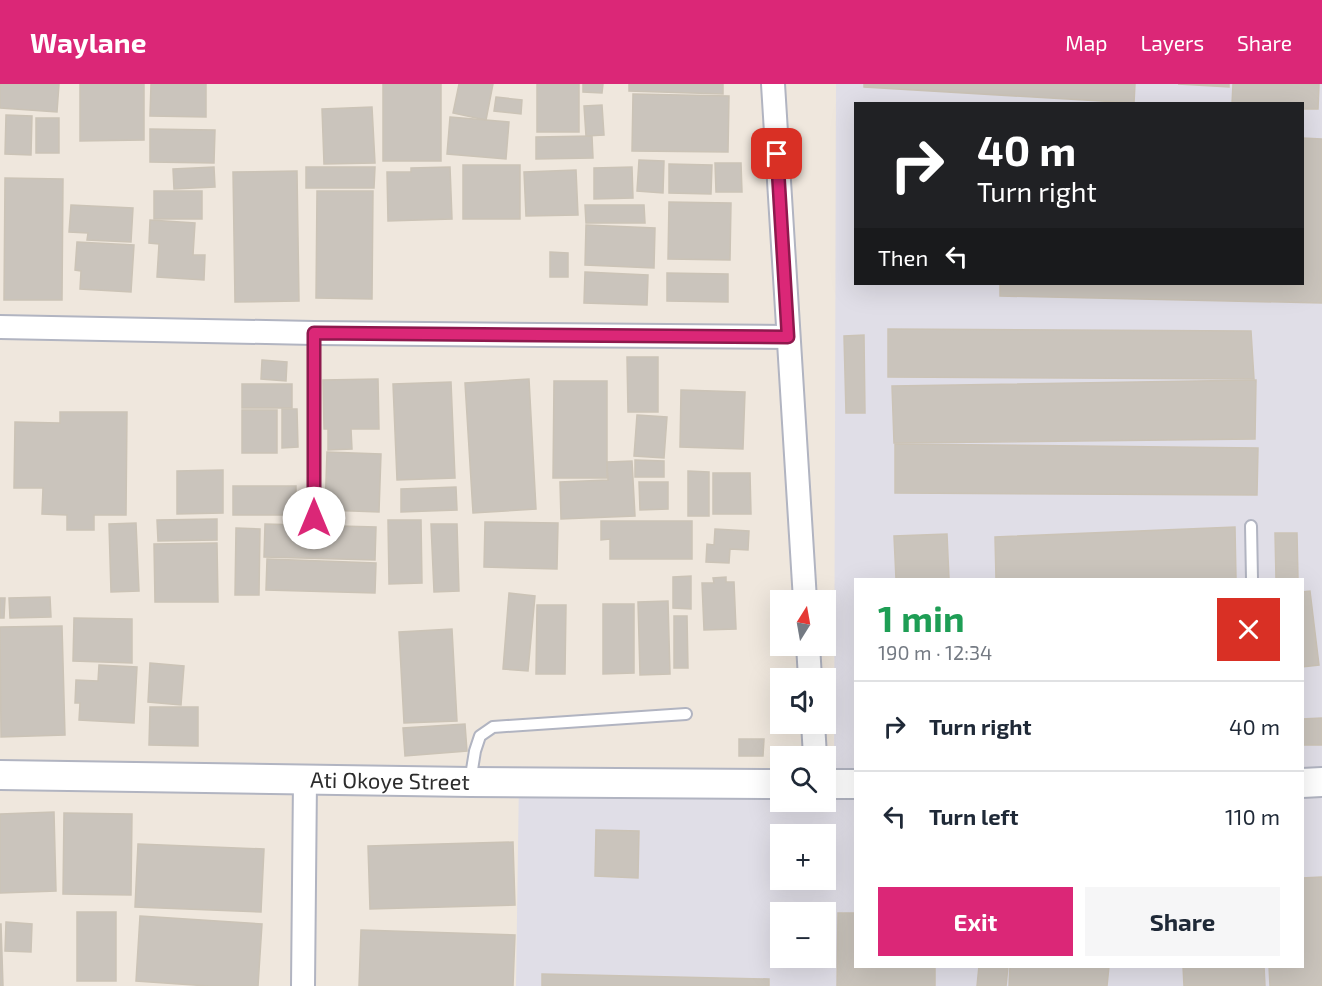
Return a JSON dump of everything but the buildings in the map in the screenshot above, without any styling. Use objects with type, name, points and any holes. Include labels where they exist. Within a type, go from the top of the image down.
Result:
[{"type":"street","points":[[773,84],[804,590]]},
{"type":"street","points":[[0,327],[314,333],[788,337]]},
{"type":"street","name":"Ati Okoye Street","points":[[0,775],[770,784]]},
{"type":"street","points":[[303,986],[305,780]]},
{"type":"street","points":[[1304,783],[1322,782]]},
{"type":"street","points":[[836,784],[854,784]]},
{"type":"lane","points":[[314,333],[314,518]]},
{"type":"lane","points":[[1251,526],[1252,578]]},
{"type":"lane","points":[[470,782],[480,736],[493,727],[686,714]]},
{"type":"shaded area","points":[[836,84],[1322,84],[1322,986],[516,986],[519,778],[770,781],[770,812],[836,812],[836,746],[834,746],[834,734],[836,734]]},
{"type":"route","points":[[314,518],[314,333],[788,337],[777,154]]}]
